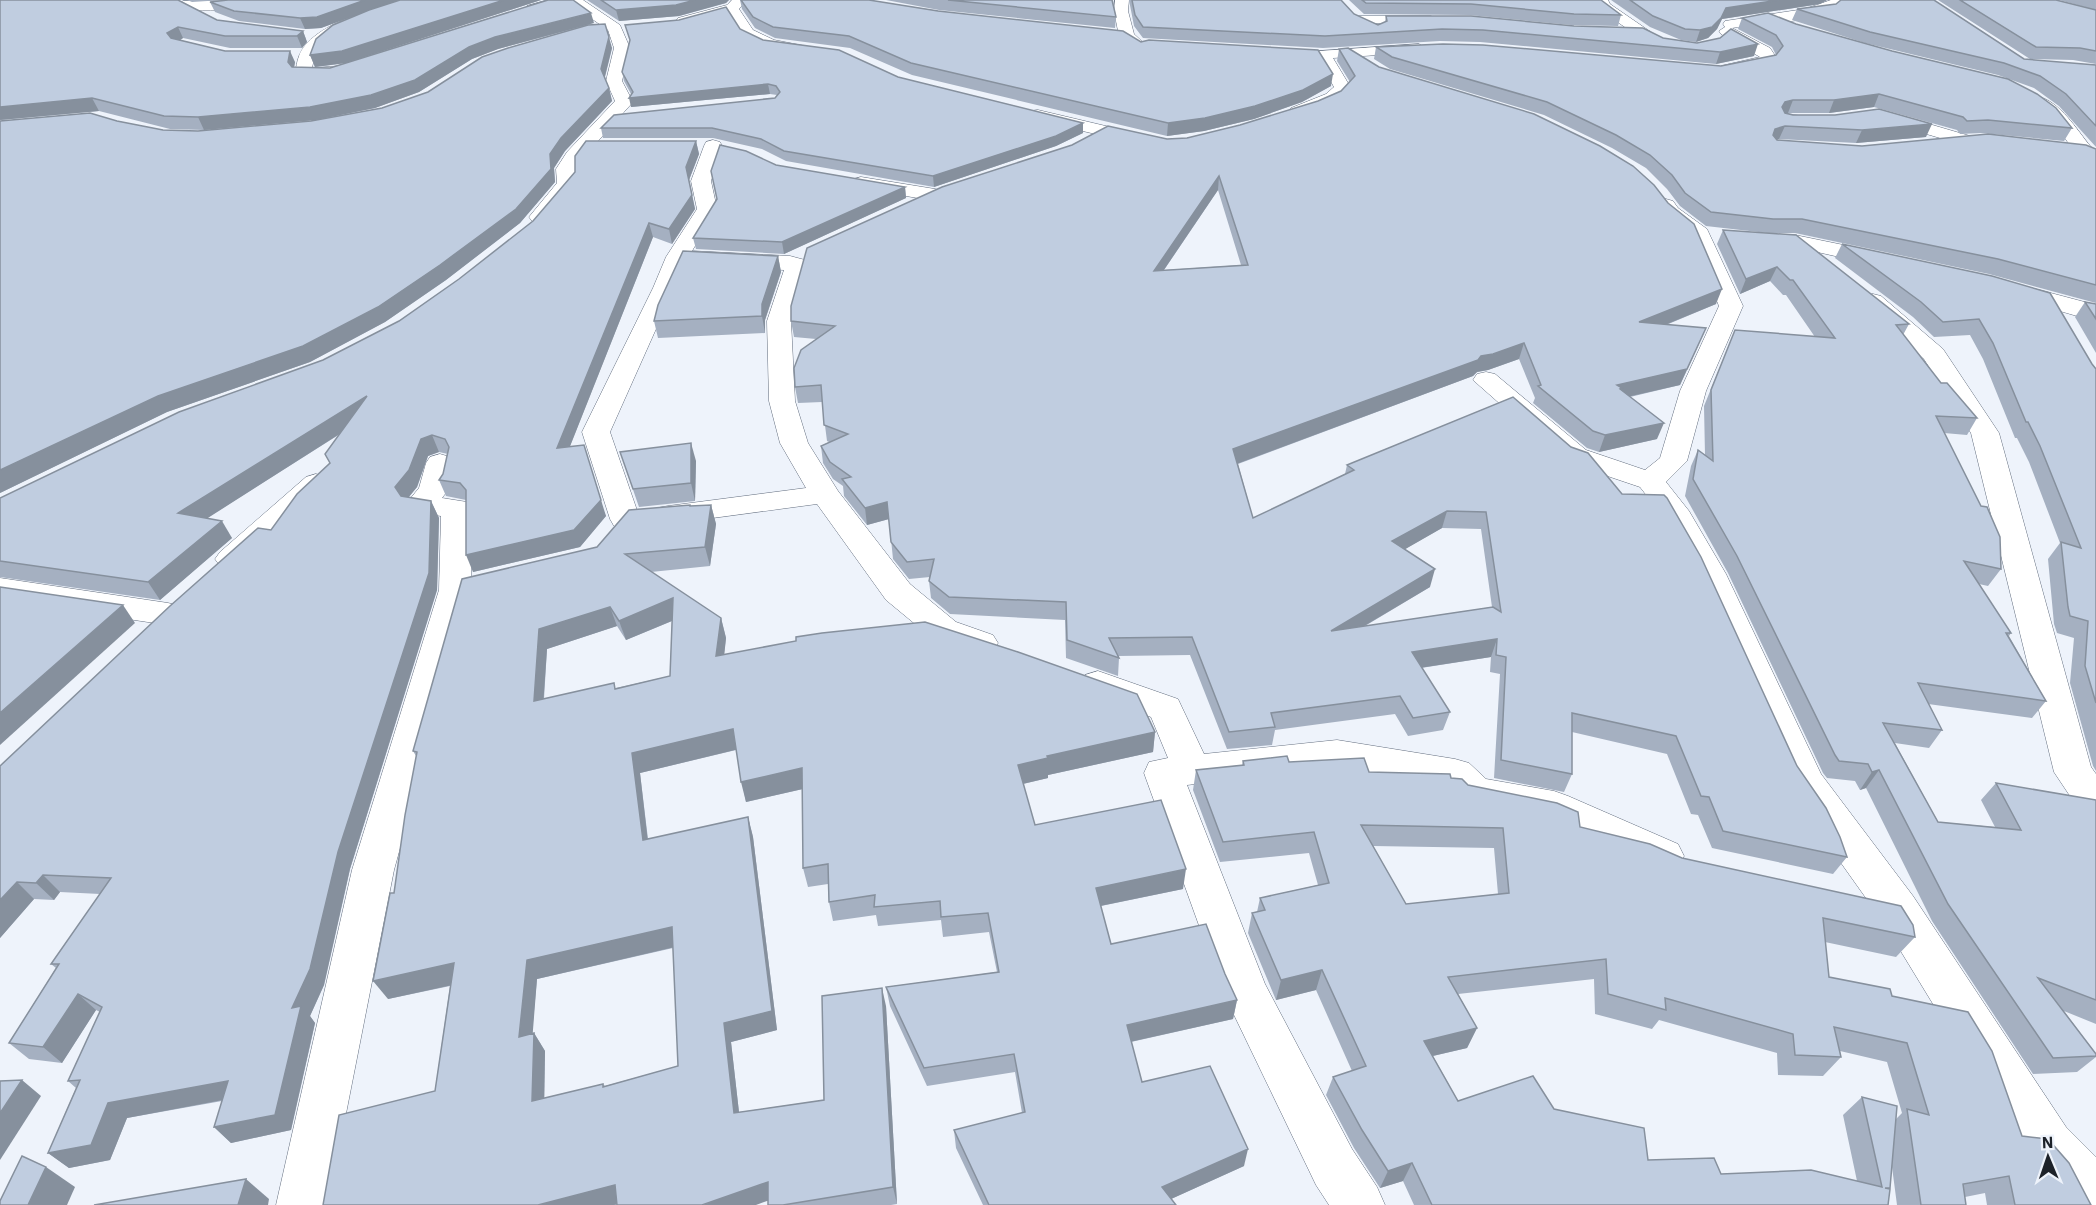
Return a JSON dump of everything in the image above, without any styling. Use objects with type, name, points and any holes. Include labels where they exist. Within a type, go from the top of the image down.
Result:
[{"type":"street","points":[[219,22],[183,5],[230,6],[285,0]]},
{"type":"street","points":[[353,68],[334,73],[303,74],[301,56],[323,36],[342,26],[416,0]]},
{"type":"street","points":[[520,13],[553,3],[575,0],[621,28]]},
{"type":"street","points":[[1122,0],[1121,12],[1127,38],[1145,51],[1148,66]]},
{"type":"street","points":[[1602,0],[1605,7],[1653,40],[1665,44],[1695,46]]},
{"type":"street","points":[[1716,71],[1764,62],[1768,57],[1765,51],[1721,35],[1727,24],[1824,10],[1841,0]]},
{"type":"street","points":[[670,24],[736,4],[748,33],[770,44],[818,51]]},
{"type":"street","points":[[1345,6],[1359,20],[1420,49]]},
{"type":"street","points":[[1765,17],[1797,30]]},
{"type":"street","points":[[1359,20],[1449,21]]},
{"type":"street","points":[[589,30],[621,28]]},
{"type":"street","points":[[520,237],[567,184],[566,169],[594,146],[624,102],[614,81],[622,48],[621,28]]},
{"type":"street","points":[[1616,32],[1643,33]]},
{"type":"street","points":[[303,35],[323,36]]},
{"type":"street","points":[[1127,38],[1162,45]]},
{"type":"street","points":[[1299,54],[1351,54],[1440,48]]},
{"type":"street","points":[[1351,54],[1375,69]]},
{"type":"street","points":[[1276,118],[1332,98],[1343,88],[1323,55]]},
{"type":"street","points":[[2019,91],[2037,100],[2056,115],[2090,154]]},
{"type":"street","points":[[1026,112],[1156,142]]},
{"type":"street","points":[[1874,114],[1972,140],[1920,145]]},
{"type":"street","points":[[612,117],[635,115]]},
{"type":"street","points":[[1074,146],[1104,131]]},
{"type":"street","points":[[712,147],[701,181],[707,209],[676,257],[664,288],[596,432],[616,528],[825,494]]},
{"type":"street","points":[[2063,148],[2090,154]]},
{"type":"street","points":[[839,179],[935,195]]},
{"type":"street","points":[[904,209],[935,195],[956,189]]},
{"type":"street","points":[[1650,480],[1673,461],[1693,391],[1731,306],[1710,235],[1671,213],[1658,194]]},
{"type":"street","points":[[1755,237],[1795,242],[1906,265]]},
{"type":"street","points":[[1795,242],[1902,324],[1935,354],[1985,433],[2073,772],[2096,803]]},
{"type":"street","points":[[676,257],[730,258],[774,264],[799,258],[779,321],[782,401],[794,443],[825,494],[898,592],[944,630],[1010,653]]},
{"type":"street","points":[[1989,283],[2052,302],[2096,312]]},
{"type":"street","points":[[2052,302],[2069,332]]},
{"type":"street","points":[[1485,380],[1576,456],[1650,480],[1674,511],[1710,574],[1806,783],[1898,909],[2048,1145],[2096,1194]]},
{"type":"street","points":[[302,1205],[373,870],[471,586],[456,508],[420,505],[433,490],[440,463]]},
{"type":"street","points":[[143,638],[322,478]]},
{"type":"street","points":[[0,589],[168,614]]},
{"type":"street","points":[[1077,677],[1165,708],[1192,770]]},
{"type":"street","points":[[1359,1205],[1334,1167],[1246,992],[1163,773],[1337,754],[1455,774],[1476,794],[1554,807],[1670,859],[1693,864]]},
{"type":"street","points":[[1841,897],[1898,909]]},
{"type":"building","points":[[0,0],[178,0],[217,20],[303,31],[297,36],[225,36],[178,27],[167,33],[171,38],[225,51],[290,51],[288,62],[292,67],[330,68],[548,0],[573,0],[591,13],[495,37],[469,47],[415,80],[371,95],[310,107],[198,117],[164,116],[92,98],[0,107]]},
{"type":"building","points":[[365,0],[317,17],[300,18],[234,11],[210,2]]},
{"type":"building","points":[[400,0],[504,0],[342,51],[310,55],[316,39],[333,25]]},
{"type":"building","points":[[601,0],[695,0],[676,5],[616,10]]},
{"type":"building","points":[[741,0],[869,0],[938,11],[1123,31],[1141,42],[1149,40],[1318,50],[1333,74],[1303,90],[1255,106],[1205,118],[1168,123],[911,63],[849,36],[773,27],[753,17]]},
{"type":"building","points":[[948,0],[1112,0],[1116,17]]},
{"type":"building","points":[[1132,0],[1341,0],[1354,14],[1378,25],[1387,21],[1386,16],[1471,16],[1574,26],[1643,28],[1663,38],[1697,43],[1720,38],[1731,29],[1758,44],[1720,52],[1483,30],[1442,29],[1325,36],[1143,27],[1135,15]]},
{"type":"building","points":[[1362,0],[1601,0],[1621,15],[1574,14],[1471,4],[1366,3]]},
{"type":"building","points":[[1630,0],[1779,0],[1726,8],[1721,18],[1712,27],[1700,30],[1685,29],[1653,16]]},
{"type":"building","points":[[1841,0],[1934,0],[2024,59],[2096,65],[2096,126],[2066,94],[2040,76],[2004,63],[1870,32],[1797,9],[1836,4]]},
{"type":"building","points":[[1960,0],[2056,0],[2096,10],[2096,51],[2080,48],[2036,47]]},
{"type":"building","points":[[726,7],[740,29],[763,40],[839,50],[898,77],[1083,123],[1056,136],[933,176],[784,151],[761,139],[712,128],[601,128],[614,115],[775,98],[780,92],[776,86],[768,84],[629,98],[633,92],[622,72],[630,40],[625,25],[679,20]]},
{"type":"building","points":[[1768,13],[1796,24],[1892,51],[2008,79],[2037,94],[2056,108],[2072,128],[1988,120],[1967,121],[1963,117],[1879,94],[1834,100],[1793,100],[1785,102],[1782,107],[1785,113],[1835,115],[1879,109],[1932,124],[1862,130],[1785,126],[1775,129],[1773,135],[1777,140],[1862,146],[1988,134],[2086,145],[2096,149],[2096,285],[1998,259],[1802,219],[1773,219],[1711,212],[1685,193],[1672,175],[1650,155],[1616,135],[1547,102],[1392,57],[1376,47],[1483,45],[1721,66],[1776,55],[1783,46],[1776,35],[1742,18]]},
{"type":"building","points":[[605,24],[609,37],[601,69],[609,88],[561,138],[550,154],[551,169],[516,209],[378,307],[303,346],[158,396],[0,470],[0,121],[90,113],[163,130],[198,131],[311,121],[382,108],[428,92],[482,57],[588,25]]},
{"type":"building","points":[[1348,48],[1379,67],[1534,114],[1600,146],[1633,166],[1654,185],[1668,203],[1694,224],[1722,289],[1639,322],[1706,328],[1687,369],[1617,385],[1664,423],[1605,435],[1593,431],[1538,386],[1541,385],[1524,343],[1481,356],[1478,360],[1233,449],[1253,518],[1354,470],[1347,465],[1513,397],[1571,447],[1588,453],[1622,494],[1664,495],[1667,498],[1701,557],[1797,766],[1826,808],[1847,857],[1723,831],[1709,797],[1701,796],[1676,736],[1572,713],[1572,774],[1501,760],[1506,657],[1496,655],[1497,639],[1412,652],[1450,712],[1413,718],[1400,696],[1271,713],[1275,727],[1229,732],[1192,637],[1109,638],[1119,658],[1067,640],[1066,602],[949,597],[929,581],[934,559],[907,562],[891,542],[887,502],[865,508],[842,479],[851,477],[830,462],[821,446],[848,434],[824,425],[821,385],[795,387],[794,368],[801,350],[835,326],[791,321],[791,306],[807,248],[942,187],[1072,145],[1108,126],[1167,139],[1187,138],[1240,125],[1318,101],[1341,91],[1355,76],[1339,49]],"holes":[[[1219,176],[1248,265],[1154,271]],[[1447,511],[1486,512],[1501,612],[1493,607],[1331,631],[1435,569],[1392,541]]]},
{"type":"building","points":[[586,141],[696,141],[686,167],[692,195],[669,229],[649,223],[557,448],[584,445],[601,500],[574,530],[466,555],[466,490],[460,483],[439,480],[443,474],[449,447],[445,439],[432,435],[421,439],[409,470],[395,487],[401,496],[431,501],[429,573],[338,852],[310,969],[292,1008],[301,1006],[275,1115],[214,1127],[228,1081],[108,1103],[91,1145],[48,1153],[80,1080],[68,1081],[102,1007],[78,994],[43,1047],[9,1043],[59,964],[51,964],[111,878],[43,875],[36,883],[17,882],[0,900],[0,766],[170,606],[258,528],[271,530],[297,494],[330,463],[325,454],[367,396],[178,513],[222,521],[148,582],[0,561],[0,498],[179,412],[323,360],[399,321],[459,279],[533,221],[575,172],[575,156]]},
{"type":"building","points":[[720,145],[746,151],[776,165],[905,187],[782,242],[693,238],[717,199],[711,171]]},
{"type":"building","points":[[1723,230],[1796,235],[1909,324],[1896,325],[1941,383],[1947,383],[1977,418],[1936,416],[1981,506],[1987,507],[2000,537],[2001,569],[1964,561],[2011,633],[2006,633],[2046,701],[1918,683],[1942,730],[1883,723],[1938,822],[2021,830],[1996,783],[2096,800],[2096,1000],[2038,978],[2096,1056],[2053,1058],[1948,904],[1879,770],[1872,772],[1868,764],[1839,761],[1737,556],[1693,479],[1698,450],[1713,461],[1711,390],[1735,330],[1835,338],[1793,280],[1790,280],[1777,267],[1746,279]]},
{"type":"building","points":[[1842,244],[1992,276],[2050,293],[2096,369],[2096,703],[2085,666],[2088,621],[2070,616],[2061,542],[2081,548],[2040,446],[2026,422],[1993,343],[1979,319],[1943,322],[1921,302]]},
{"type":"building","points":[[683,251],[778,256],[762,304],[762,316],[654,321],[658,305]]},
{"type":"building","points":[[2085,302],[2096,304],[2096,319]]},
{"type":"building","points":[[691,443],[691,483],[633,489],[620,452]]},
{"type":"building","points":[[711,505],[705,547],[625,554],[721,618],[716,656],[796,641],[796,637],[925,622],[1137,694],[1155,732],[1047,756],[1048,758],[1018,765],[1035,825],[1161,800],[1186,869],[1096,888],[1111,944],[1206,924],[1237,1000],[1127,1025],[1142,1082],[1210,1066],[1248,1149],[1162,1187],[1176,1205],[989,1205],[954,1130],[1025,1112],[1014,1054],[924,1068],[886,987],[999,972],[988,913],[941,917],[940,901],[874,907],[875,895],[829,902],[828,864],[803,868],[802,768],[741,782],[733,729],[632,753],[643,840],[748,817],[772,1011],[724,1023],[734,1113],[824,1100],[822,996],[882,988],[893,1187],[783,1205],[768,1205],[768,1182],[702,1205],[617,1205],[615,1185],[538,1205],[323,1205],[339,1115],[435,1091],[454,963],[373,981],[390,893],[394,893],[417,752],[413,751],[462,579],[597,547],[629,510]],"holes":[[[673,598],[670,676],[615,689],[614,683],[534,701],[539,629],[610,607],[619,621]],[[672,927],[678,1066],[603,1087],[603,1084],[532,1101],[534,1033],[519,1037],[527,960]]]},
{"type":"building","points":[[0,587],[123,605],[0,713]]},
{"type":"building","points":[[1287,756],[1289,762],[1364,758],[1369,772],[1450,774],[1451,778],[1462,779],[1468,785],[1557,803],[1578,812],[1580,827],[1650,844],[1682,858],[1901,906],[1913,925],[1915,937],[1823,918],[1829,977],[1890,989],[1892,996],[1968,1012],[1992,1051],[2022,1136],[2048,1139],[2069,1163],[2091,1205],[2015,1205],[2009,1176],[1963,1184],[1966,1205],[1921,1205],[1907,1109],[1929,1115],[1907,1043],[1834,1027],[1841,1057],[1795,1055],[1793,1034],[1665,998],[1666,1010],[1608,994],[1606,959],[1448,977],[1477,1028],[1424,1041],[1458,1101],[1533,1076],[1554,1109],[1644,1128],[1648,1160],[1714,1158],[1721,1174],[1811,1170],[1882,1187],[1862,1097],[1897,1106],[1890,1188],[1885,1188],[1890,1189],[1888,1205],[1432,1205],[1412,1163],[1388,1171],[1333,1077],[1366,1066],[1322,970],[1281,980],[1252,913],[1265,910],[1260,898],[1329,883],[1314,832],[1223,842],[1196,770],[1244,765],[1243,761]],"holes":[[[1361,825],[1503,828],[1509,893],[1406,904]]]},
{"type":"building","points":[[22,1080],[0,1113],[0,1081]]},
{"type":"building","points":[[22,1156],[46,1167],[28,1205],[0,1205],[0,1201]]},
{"type":"building","points":[[246,1179],[238,1205],[94,1205]]}]
